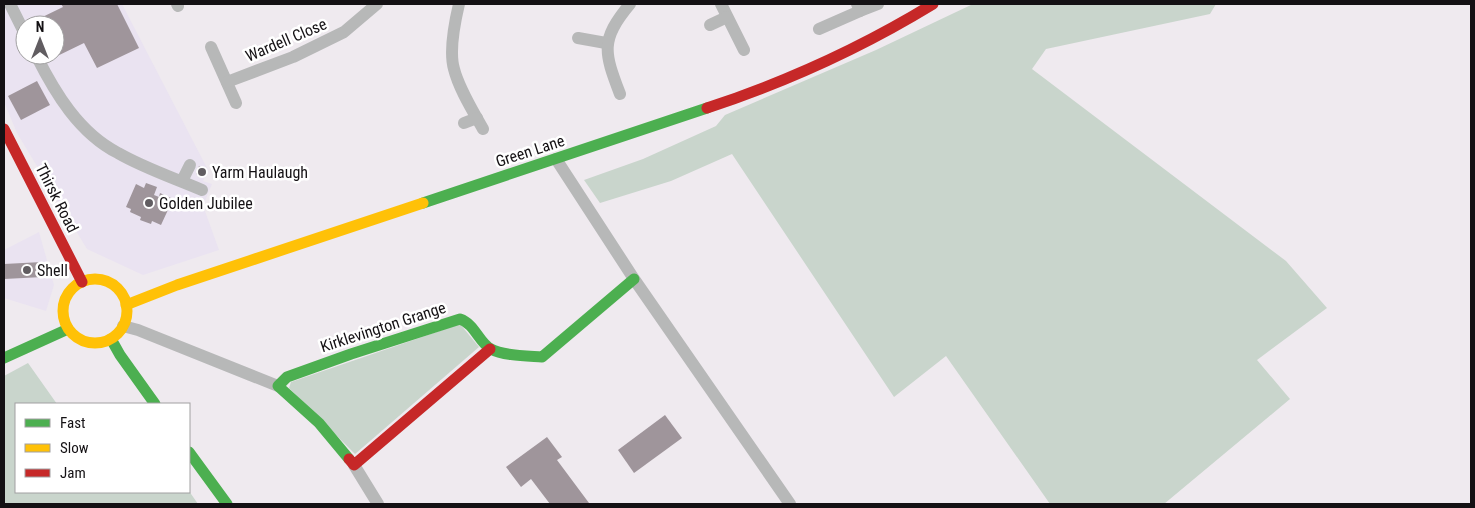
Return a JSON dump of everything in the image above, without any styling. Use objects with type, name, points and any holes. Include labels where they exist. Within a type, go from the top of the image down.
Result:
[{"type":"main road","name":"Green Lane","points":[[126,305],[177,285],[753,94],[811,69],[871,39],[933,4]]},
{"type":"main road","name":"Thirsk Road","points":[[4,129],[82,282]]},
{"type":"main road","points":[[93,279],[104,281],[114,286],[122,294],[127,312],[124,326],[111,339],[100,343],[88,343],[76,338],[68,329],[64,321],[63,305],[70,292],[82,282],[93,279]]},
{"type":"main road","points":[[278,386],[319,423],[354,465],[490,349],[519,356],[542,357],[634,279]]},
{"type":"main road","name":"Kirklevington Grange","points":[[278,386],[286,377],[454,320],[466,321],[490,349]]},
{"type":"main road","points":[[4,358],[68,329]]},
{"type":"main road","points":[[111,339],[120,355],[154,403]]},
{"type":"main road","points":[[190,453],[227,504]]},
{"type":"street","name":"Wardell Close","points":[[228,82],[293,57],[344,32],[377,4]]},
{"type":"street","points":[[459,4],[454,28],[454,68],[480,123],[464,122]]},
{"type":"street","points":[[620,94],[609,66],[606,43],[620,16],[630,4]]},
{"type":"street","points":[[721,4],[744,50]]},
{"type":"street","points":[[819,29],[858,7],[878,4]]},
{"type":"street","points":[[710,25],[727,17]]},
{"type":"street","points":[[578,38],[606,43]]},
{"type":"street","points":[[211,48],[236,103]]},
{"type":"street","points":[[41,65],[54,89],[73,116],[97,139],[117,153],[202,190]]},
{"type":"street","points":[[556,159],[634,279],[790,504]]},
{"type":"street","points":[[182,181],[190,165]]},
{"type":"street","points":[[124,326],[278,386]]},
{"type":"street","points":[[354,465],[378,504]]},
{"type":"shaded area","points":[[4,4],[122,4],[208,170],[203,181],[212,184],[205,201],[201,200],[219,250],[143,275],[87,249],[17,133],[4,102]]},
{"type":"shaded area","points":[[973,4],[1216,4],[1210,14],[1046,49],[1032,69],[1286,261],[1327,308],[1257,360],[1290,399],[1164,504],[1050,504],[946,356],[894,397],[732,154],[671,181],[600,203],[584,180],[643,159],[716,126],[725,115],[876,50]]},
{"type":"shaded area","points":[[39,232],[54,285],[46,311],[4,298],[4,250]]},
{"type":"shaded area","points":[[460,324],[479,347],[355,454],[289,388],[291,382]]},
{"type":"shaded area","points":[[28,363],[56,403],[15,403],[15,493],[190,492],[198,504],[4,504],[4,376]]},
{"type":"building","points":[[61,4],[117,4],[139,48],[97,68],[84,43],[65,52],[65,15],[47,15],[63,7]]},
{"type":"building","points":[[37,81],[50,105],[21,120],[8,96]]},
{"type":"building","name":"Yarm Haulaugh","points":[[199,166],[207,170],[204,177],[196,174]]},
{"type":"building","name":"Golden Jubilee","points":[[146,183],[157,187],[154,195],[159,197],[160,193],[173,199],[161,225],[152,221],[151,224],[140,220],[141,217],[130,212],[131,209],[126,207],[136,184],[144,188]]},
{"type":"building","points":[[42,262],[43,277],[4,279],[4,264]]},
{"type":"building","points":[[665,415],[682,438],[634,473],[618,450]]},
{"type":"building","points":[[547,437],[562,457],[557,460],[589,503],[550,504],[531,479],[521,487],[506,467]]},
{"type":"traffic: fast","points":[[423,203],[707,108]]},
{"type":"traffic: fast","points":[[349,459],[319,423],[278,386],[287,377],[460,319],[465,321],[491,349],[509,354],[542,357],[634,279]]},
{"type":"traffic: fast","points":[[4,358],[68,329]]},
{"type":"traffic: fast","points":[[111,339],[120,355],[154,403]]},
{"type":"traffic: fast","points":[[190,453],[227,504]]},
{"type":"traffic: slow","points":[[126,305],[177,285],[423,203]]},
{"type":"traffic: slow","points":[[95,279],[107,282],[118,288],[124,299],[127,311],[124,323],[118,334],[107,340],[95,343],[83,340],[72,334],[66,323],[63,311],[66,299],[72,288],[83,282],[95,279]]},
{"type":"traffic: jam","points":[[707,108],[766,87],[823,63],[933,4]]},
{"type":"traffic: jam","points":[[4,129],[82,282]]},
{"type":"traffic: jam","points":[[349,459],[354,465],[490,349]]},
{"type":"place","name":"Yarm Haulaugh","points":[[202,172]]},
{"type":"place","name":"Golden Jubilee","points":[[149,203]]},
{"type":"place","name":"Shell","points":[[27,270]]}]
